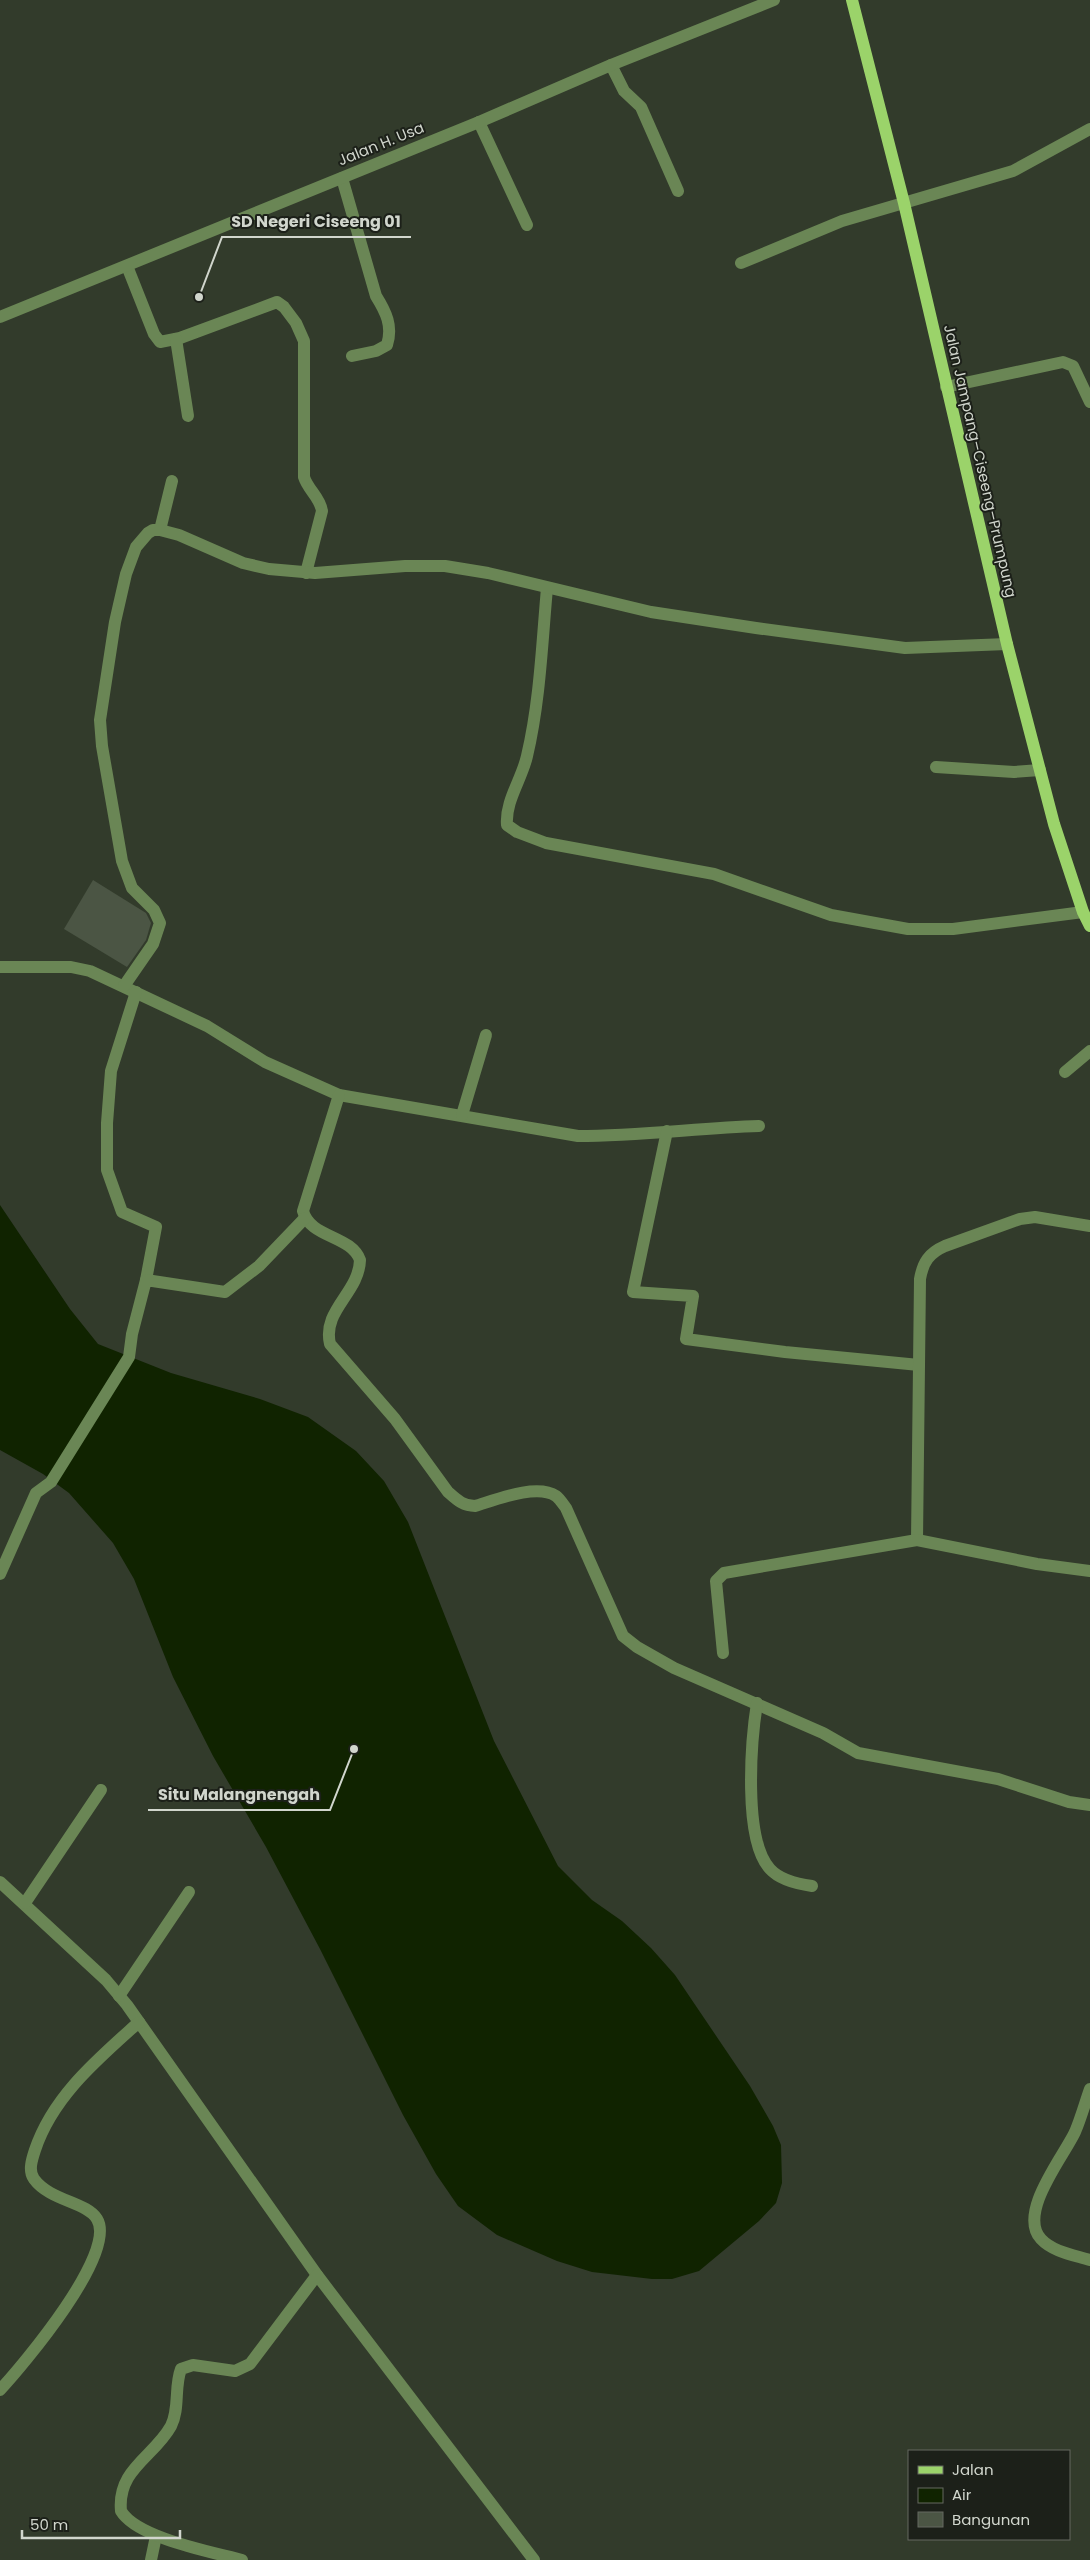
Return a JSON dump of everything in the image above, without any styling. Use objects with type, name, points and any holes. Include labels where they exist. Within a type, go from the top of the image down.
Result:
[{"type":"main road","name":"Jalan Jampang–Ciseeng–Prumpung","points":[[852,0],[904,203],[1007,644],[1054,824],[1083,912],[1090,926]]},
{"type":"street","name":"Jalan H. Usa","points":[[0,317],[479,122],[611,64],[774,0]]},
{"type":"street","points":[[611,64],[624,91],[642,106],[678,191]]},
{"type":"street","points":[[479,122],[527,225]]},
{"type":"street","points":[[742,263],[842,221],[1014,171],[1090,130]]},
{"type":"street","points":[[342,178],[376,296],[386,313],[391,332],[387,345],[376,351],[352,356]]},
{"type":"street","points":[[127,266],[156,338],[165,343],[277,302],[284,307],[301,332],[305,360],[304,477],[306,485],[320,502],[322,512],[306,573]]},
{"type":"street","points":[[176,339],[188,416]]},
{"type":"street","points":[[946,388],[1067,362],[1073,366],[1090,402]]},
{"type":"street","points":[[160,530],[172,481]]},
{"type":"street","points":[[0,1574],[36,1493],[51,1482],[130,1357],[132,1334],[146,1280],[156,1227],[122,1212],[106,1170],[111,1071],[130,989],[153,944],[160,923],[154,910],[132,888],[126,876],[102,746],[100,720],[115,622],[129,565],[141,540],[148,533],[160,530],[179,535],[243,562],[269,569],[306,573],[445,566],[488,573],[651,612],[905,648],[1007,644]]},
{"type":"street","points":[[547,588],[539,675],[528,755],[522,776],[506,811],[507,825],[517,832],[546,843],[714,874],[831,915],[908,929],[953,930],[1083,912]]},
{"type":"street","points":[[936,766],[1005,772],[1040,770]]},
{"type":"street","points":[[0,967],[71,967],[90,971],[207,1026],[266,1062],[339,1095],[578,1136],[614,1136],[759,1126]]},
{"type":"street","points":[[462,1115],[486,1035]]},
{"type":"street","points":[[1065,1072],[1090,1051]]},
{"type":"street","points":[[339,1095],[303,1211],[305,1218],[312,1226],[351,1247],[360,1260],[356,1280],[332,1317],[327,1331],[330,1344],[396,1419],[448,1492],[458,1501],[468,1506],[529,1492],[544,1492],[556,1496],[566,1508],[623,1636],[637,1647],[674,1668],[823,1733],[858,1754],[998,1779],[1069,1802],[1090,1805]]},
{"type":"street","points":[[667,1131],[633,1292],[693,1296],[686,1339],[786,1352],[919,1365]]},
{"type":"street","points":[[917,1540],[920,1279],[922,1268],[934,1251],[1036,1216],[1090,1226]]},
{"type":"street","points":[[146,1280],[225,1292],[259,1266],[305,1218]]},
{"type":"street","points":[[723,1653],[716,1581],[724,1573],[917,1540],[1037,1564],[1090,1571]]},
{"type":"street","points":[[757,1703],[752,1735],[752,1802],[761,1855],[770,1869],[784,1879],[812,1886]]},
{"type":"street","points":[[25,1903],[101,1790]]},
{"type":"street","points":[[0,1882],[25,1903],[106,1980],[119,1996],[317,2275],[534,2560]]},
{"type":"street","points":[[119,1996],[189,1892]]},
{"type":"street","points":[[0,2390],[31,2355],[64,2311],[87,2270],[96,2248],[100,2229],[98,2219],[88,2211],[48,2194],[33,2178],[31,2164],[40,2135],[59,2101],[91,2065],[139,2022]]},
{"type":"street","points":[[1090,2089],[1075,2132],[1046,2181],[1037,2203],[1034,2222],[1041,2239],[1053,2248],[1090,2260]]},
{"type":"street","points":[[242,2560],[156,2536],[125,2518],[120,2504],[123,2490],[132,2472],[171,2426],[175,2415],[181,2369],[193,2365],[234,2371],[250,2364],[317,2275]]},
{"type":"street","points":[[151,2560],[156,2536]]},
{"type":"water","points":[[0,1205],[70,1309],[98,1344],[171,1373],[260,1399],[308,1417],[356,1451],[384,1481],[408,1522],[494,1741],[558,1866],[592,1900],[622,1921],[651,1948],[675,1975],[750,2086],[773,2126],[781,2145],[782,2183],[776,2203],[759,2221],[699,2271],[672,2279],[652,2279],[592,2272],[557,2261],[497,2235],[458,2206],[436,2174],[403,2115],[320,1949],[266,1847],[213,1756],[173,1677],[134,1579],[113,1543],[69,1493],[43,1474],[0,1450]]},
{"type":"building","points":[[93,880],[146,913],[151,923],[146,940],[127,967],[64,929]]},
{"type":"place","name":"SD Negeri Ciseeng 01","points":[[199,297]]},
{"type":"place","name":"Situ Malangnengah","points":[[354,1749]]}]
